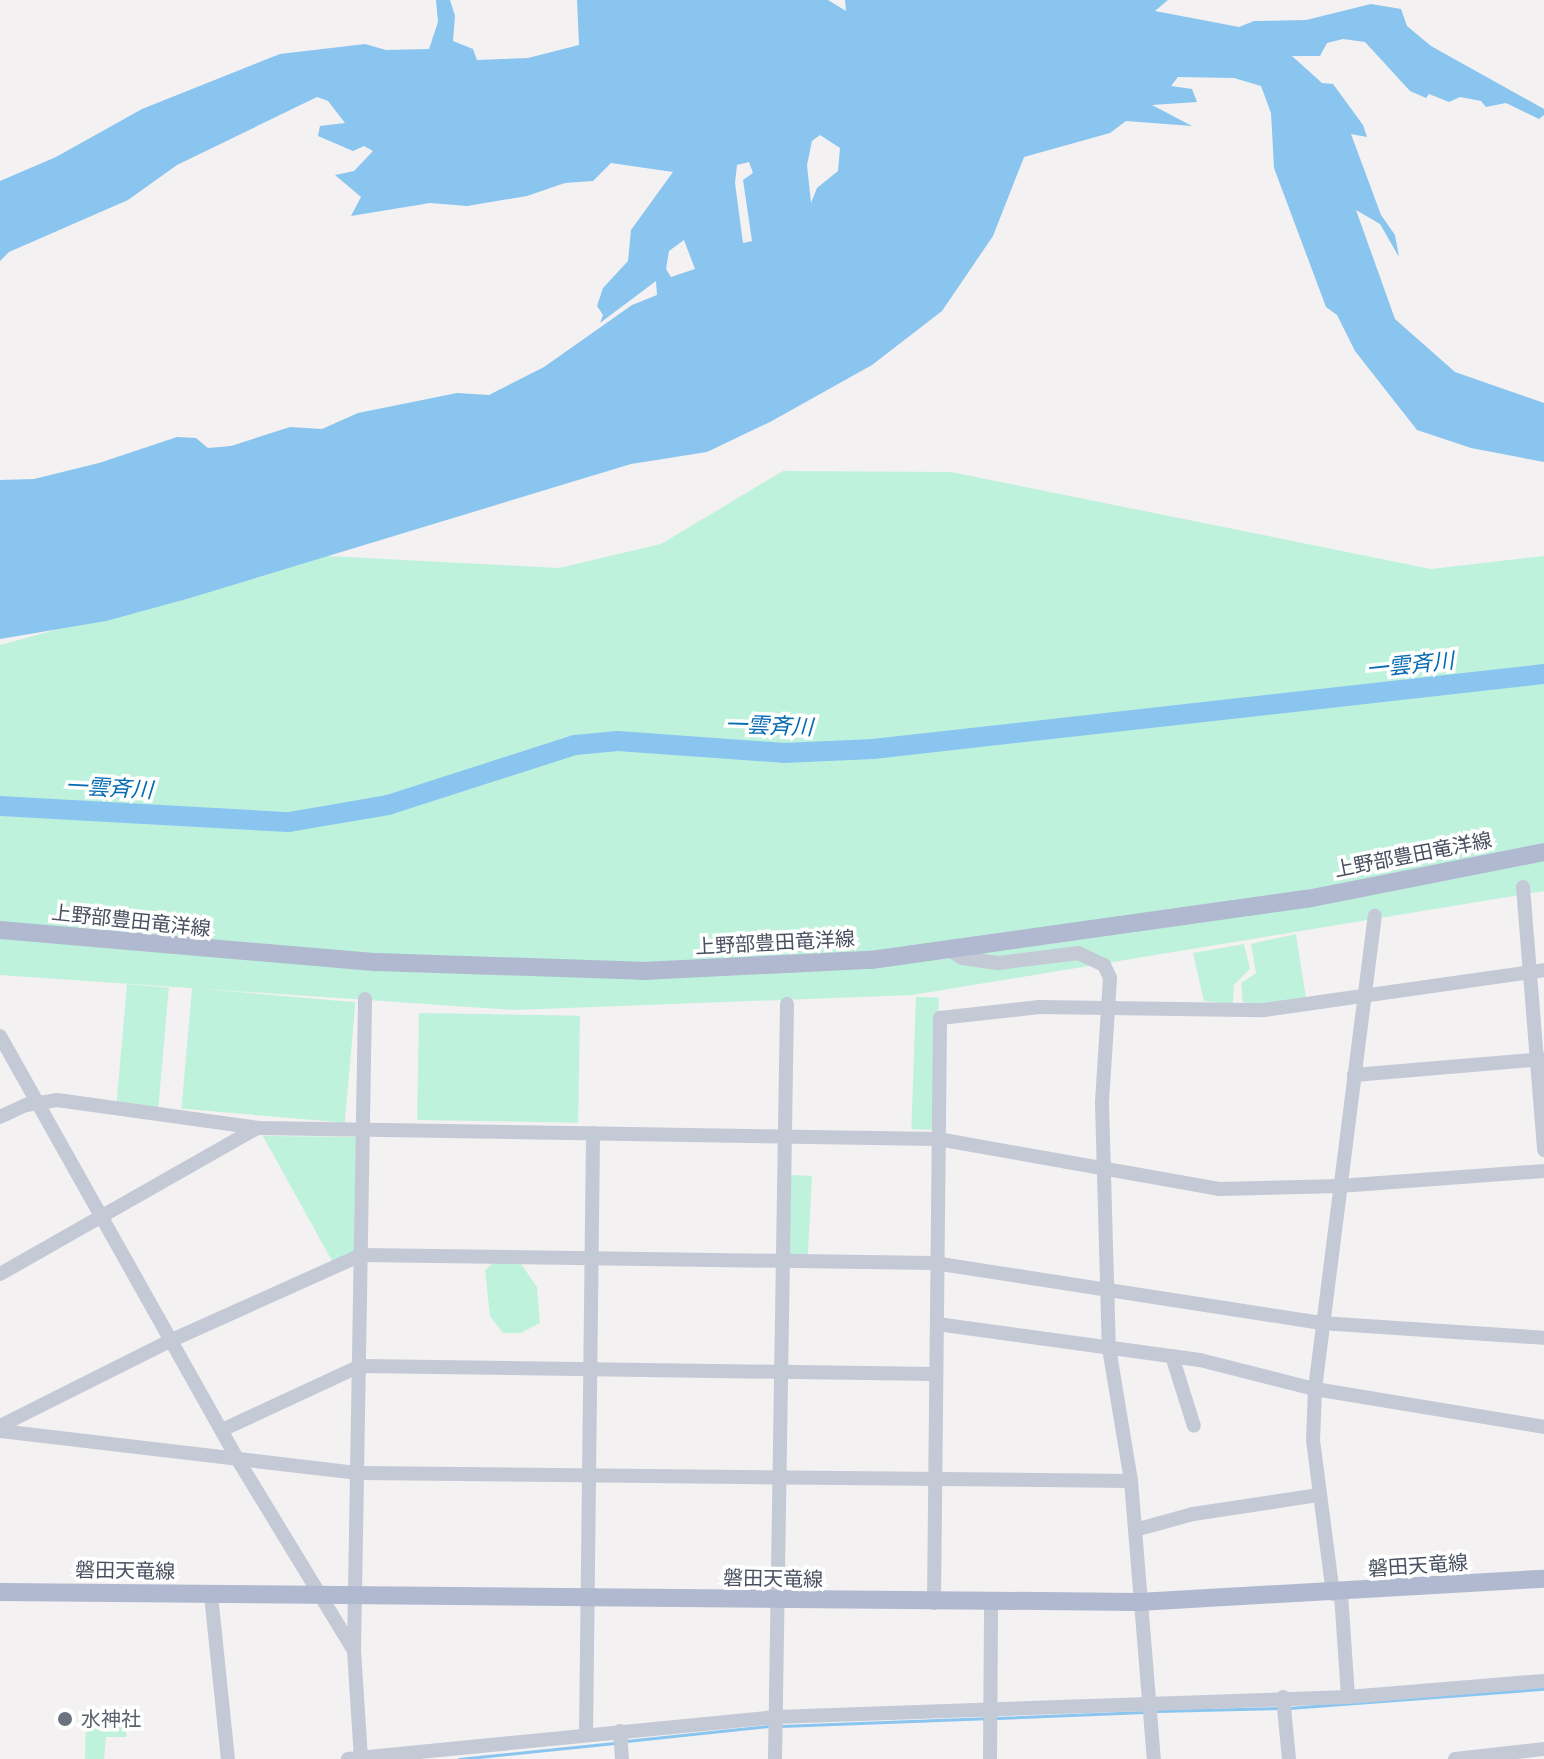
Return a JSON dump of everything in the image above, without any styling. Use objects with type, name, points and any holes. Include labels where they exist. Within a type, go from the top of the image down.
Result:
[{"type":"main road","name":"上野部豊田竜洋線","points":[[0,930],[377,962],[642,971],[951,951],[1307,899],[1544,852]]},
{"type":"main road","name":"磐田天竜線","points":[[0,1592],[780,1602],[1139,1602],[1337,1594],[1544,1579]]},
{"type":"street","points":[[1523,887],[1537,971],[1544,1150]]},
{"type":"street","points":[[1348,1697],[1337,1594],[1318,1495],[1315,1389],[1375,916]]},
{"type":"street","points":[[951,951],[962,958],[998,963],[1092,956],[1110,978],[1112,1006],[1102,1103],[1109,1348],[1131,1481],[1154,1759]]},
{"type":"street","points":[[934,1603],[937,1324],[934,1263],[940,1018],[1112,1006],[1264,1010],[1364,993],[1537,971]]},
{"type":"street","points":[[365,999],[354,1651],[357,1759],[776,1717],[1348,1697],[1544,1681]]},
{"type":"street","points":[[775,1759],[788,1136],[787,1004]]},
{"type":"street","points":[[0,1036],[104,1214],[238,1460],[354,1651]]},
{"type":"street","points":[[1354,1075],[1540,1059]]},
{"type":"street","points":[[0,1117],[39,1101],[258,1128],[938,1139],[1104,1172],[1219,1189],[1339,1186],[1544,1171]]},
{"type":"street","points":[[0,1274],[258,1128]]},
{"type":"street","points":[[586,1735],[583,1599],[593,1133]]},
{"type":"street","points":[[0,1428],[172,1340],[361,1255],[934,1263],[1321,1323],[1544,1338]]},
{"type":"street","points":[[937,1324],[1172,1356],[1315,1389],[1544,1427]]},
{"type":"street","points":[[1172,1356],[1194,1426]]},
{"type":"street","points":[[222,1430],[360,1366],[935,1374]]},
{"type":"street","points":[[0,1428],[359,1473],[1131,1481]]},
{"type":"street","points":[[1135,1530],[1193,1514],[1318,1495]]},
{"type":"street","points":[[211,1595],[228,1759]]},
{"type":"street","points":[[990,1759],[991,1603]]},
{"type":"street","points":[[1283,1697],[1289,1759]]},
{"type":"street","points":[[620,1731],[622,1759]]},
{"type":"street","points":[[1455,1759],[1544,1749]]},
{"type":"green space","points":[[783,471],[951,472],[1431,569],[1544,556],[1544,891],[912,995],[514,1010],[0,975],[0,645],[327,556],[559,568],[661,544]]},
{"type":"green space","points":[[1296,934],[1306,998],[1271,1009],[1243,1002],[1241,983],[1256,973],[1251,944]]},
{"type":"green space","points":[[1244,944],[1250,969],[1234,985],[1233,1004],[1204,1001],[1193,953]]},
{"type":"green space","points":[[127,984],[169,988],[158,1107],[117,1104]]},
{"type":"green space","points":[[192,988],[355,1002],[345,1123],[181,1109]]},
{"type":"green space","points":[[916,997],[939,998],[934,1130],[911,1129]]},
{"type":"green space","points":[[419,1013],[580,1016],[578,1123],[417,1120]]},
{"type":"green space","points":[[263,1136],[356,1137],[354,1253],[332,1261]]},
{"type":"green space","points":[[791,1175],[812,1176],[808,1256],[787,1255]]},
{"type":"green space","points":[[495,1262],[521,1264],[537,1287],[540,1323],[521,1333],[503,1333],[490,1316],[485,1270]]},
{"type":"green space","points":[[127,1715],[126,1737],[106,1737],[104,1759],[85,1759],[86,1720]]},
{"type":"water","points":[[436,0],[450,0],[455,16],[453,41],[473,49],[477,60],[528,58],[579,45],[577,0],[828,0],[846,11],[845,0],[1168,0],[1155,11],[1239,27],[1254,21],[1306,20],[1371,4],[1401,9],[1407,26],[1431,46],[1544,109],[1544,115],[1539,119],[1506,103],[1486,107],[1481,101],[1460,97],[1449,102],[1429,94],[1426,98],[1410,91],[1365,42],[1343,39],[1327,43],[1320,56],[1292,56],[1322,83],[1333,84],[1363,125],[1367,137],[1351,134],[1381,215],[1395,235],[1399,257],[1380,224],[1356,210],[1395,319],[1455,372],[1544,403],[1544,462],[1471,448],[1417,430],[1355,351],[1337,315],[1326,307],[1274,168],[1271,113],[1261,86],[1234,78],[1178,77],[1171,86],[1192,89],[1197,102],[1152,105],[1192,126],[1126,121],[1110,133],[1024,157],[993,236],[942,311],[872,365],[770,422],[707,452],[631,464],[190,598],[106,621],[0,639],[0,480],[34,479],[99,463],[177,437],[196,438],[208,448],[231,446],[290,427],[322,429],[358,413],[457,393],[489,395],[544,367],[632,305],[657,295],[656,281],[600,323],[603,315],[597,306],[603,288],[628,261],[631,230],[673,172],[611,163],[593,181],[565,183],[527,196],[467,206],[430,203],[351,216],[361,197],[335,175],[354,171],[373,151],[364,146],[353,151],[318,136],[320,126],[345,123],[328,101],[317,97],[177,165],[128,200],[9,252],[0,261],[0,181],[56,157],[142,109],[280,54],[365,44],[386,50],[429,49],[438,22]],"holes":[[[820,135],[840,148],[838,171],[817,188],[811,203],[807,165],[812,141]],[[749,162],[753,173],[743,180],[752,241],[743,243],[735,183],[737,165]],[[684,240],[695,269],[671,277],[666,269],[669,251]]]},
{"type":"waterway","name":"一雲斉川","points":[[0,806],[289,822],[388,805],[575,745],[618,741],[784,753],[873,749],[1544,674]]},
{"type":"waterway","points":[[1289,1708],[1544,1689]]},
{"type":"waterway","points":[[1157,1711],[1281,1708]]},
{"type":"waterway","points":[[997,1718],[1145,1712]]},
{"type":"waterway","points":[[781,1726],[985,1718]]},
{"type":"waterway","points":[[626,1741],[769,1726]]},
{"type":"waterway","points":[[459,1759],[614,1743]]},
{"type":"place","name":"水神社","points":[[65,1719]]}]
